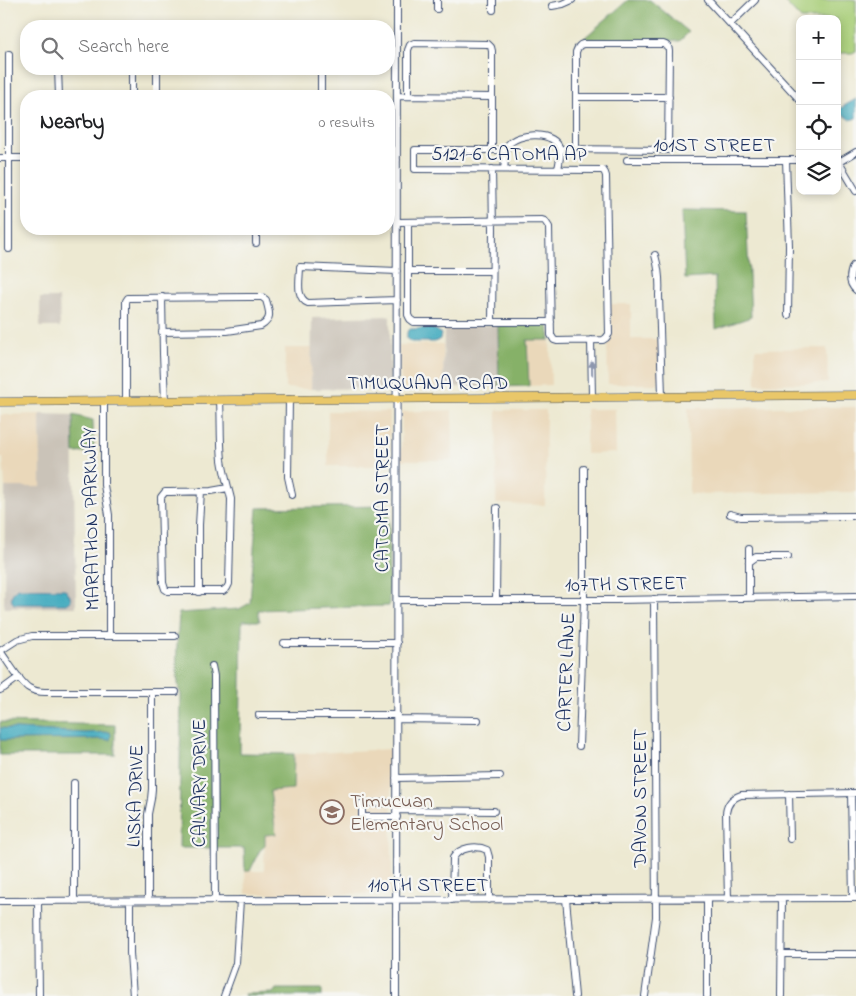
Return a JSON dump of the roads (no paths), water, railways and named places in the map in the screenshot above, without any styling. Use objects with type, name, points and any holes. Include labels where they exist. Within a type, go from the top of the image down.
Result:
[{"type":"main road","name":"TIMUQUANA ROAD","points":[[0,402],[856,395]]},
{"type":"street","name":"CATOMA STREET","points":[[396,996],[397,0]]},
{"type":"street","points":[[437,0],[437,9]]},
{"type":"street","points":[[493,0],[493,10]]},
{"type":"street","points":[[552,6],[572,0]]},
{"type":"street","points":[[708,0],[796,96]]},
{"type":"street","points":[[730,24],[754,0]]},
{"type":"street","points":[[408,96],[408,50],[410,45],[414,43],[488,44],[492,51],[492,150],[506,150]]},
{"type":"street","points":[[560,150],[576,150],[668,150],[669,47],[663,44],[580,45],[576,52],[576,150]]},
{"type":"street","points":[[9,54],[9,249]]},
{"type":"street","points":[[58,75],[59,90]]},
{"type":"street","points":[[132,75],[132,90]]},
{"type":"street","points":[[157,75],[157,90]]},
{"type":"street","points":[[321,75],[322,90]]},
{"type":"street","points":[[397,96],[492,97]]},
{"type":"street","points":[[576,98],[669,97]]},
{"type":"street","points":[[504,169],[506,150],[511,142],[517,138],[538,135],[553,140],[560,150],[558,169]]},
{"type":"street","name":"5121-6 CATOMA AP","points":[[397,222],[542,220],[548,227],[551,335],[557,341],[603,340],[606,338],[609,334],[605,173],[599,169],[415,169],[415,150],[492,150]]},
{"type":"street","points":[[841,159],[856,152]]},
{"type":"street","points":[[0,158],[20,158]]},
{"type":"street","name":"101ST STREET","points":[[627,160],[796,160]]},
{"type":"street","points":[[786,160],[789,246],[788,315]]},
{"type":"street","points":[[841,165],[856,191]]},
{"type":"street","points":[[492,169],[492,322]]},
{"type":"street","points":[[408,222],[408,315],[414,322],[551,322]]},
{"type":"street","points":[[256,235],[256,243]]},
{"type":"street","points":[[655,255],[659,266],[660,281],[662,396]]},
{"type":"street","points":[[853,266],[850,279],[851,284],[856,290]]},
{"type":"street","points":[[397,271],[300,267],[300,295],[303,301],[308,303],[397,300]]},
{"type":"street","points":[[408,271],[492,271]]},
{"type":"street","points":[[162,297],[165,401]]},
{"type":"street","points":[[126,401],[126,299],[262,297],[266,300],[269,313],[268,321],[261,326],[227,331],[162,332]]},
{"type":"street","points":[[591,340],[592,397]]},
{"type":"street","points":[[289,399],[288,477],[292,496]]},
{"type":"street","points":[[220,400],[222,463],[228,488],[230,500],[230,584],[222,591],[168,591],[163,586],[162,496],[165,492],[212,491],[228,488]]},
{"type":"street","name":"MARATHON PARKWAY","points":[[104,401],[104,485],[109,515],[109,636]]},
{"type":"street","name":"CARTER LANE","points":[[579,746],[584,600],[584,468]]},
{"type":"street","points":[[198,592],[200,491]]},
{"type":"street","points":[[496,508],[496,600]]},
{"type":"street","points":[[730,514],[741,517],[856,516]]},
{"type":"street","points":[[748,598],[749,548]]},
{"type":"street","points":[[749,562],[756,557],[788,557]]},
{"type":"street","name":"107TH STREET","points":[[397,600],[584,600],[856,596]]},
{"type":"street","name":"DAVON STREET","points":[[645,996],[655,924],[656,899],[654,599]]},
{"type":"street","points":[[175,636],[32,636],[17,640],[0,651],[24,684],[37,691],[176,692]]},
{"type":"street","points":[[284,643],[397,643]]},
{"type":"street","name":"CALVARY DRIVE","points":[[212,666],[214,676],[215,900]]},
{"type":"street","points":[[0,690],[19,678]]},
{"type":"street","name":"LISKA DRIVE","points":[[148,900],[148,814],[152,789],[152,692]]},
{"type":"street","points":[[259,715],[478,720]]},
{"type":"street","points":[[396,778],[500,776]]},
{"type":"street","points":[[74,784],[74,901]]},
{"type":"street","points":[[728,899],[726,809],[731,800],[741,795],[854,793],[854,898]]},
{"type":"street","points":[[789,794],[790,839]]},
{"type":"street","points":[[396,810],[362,817],[362,803],[396,810],[494,811]]},
{"type":"street","points":[[452,900],[453,858],[455,853],[479,848],[487,850],[488,853],[489,900]]},
{"type":"street","name":"110TH STREET","points":[[0,901],[854,898]]},
{"type":"street","points":[[566,899],[576,996]]},
{"type":"street","points":[[707,899],[707,996]]},
{"type":"street","points":[[781,996],[782,899]]},
{"type":"street","points":[[224,996],[236,963],[240,900]]},
{"type":"street","points":[[38,901],[38,996]]},
{"type":"street","points":[[130,901],[130,953],[133,996]]},
{"type":"street","points":[[781,954],[856,954]]},
{"type":"water","points":[[856,99],[856,118],[851,120],[841,113],[841,108]]},
{"type":"water","points":[[410,329],[435,329],[441,334],[440,339],[435,342],[411,342],[407,339],[407,332]]},
{"type":"water","points":[[17,588],[65,589],[71,601],[67,604],[14,604],[12,596]]},
{"type":"water","points":[[0,728],[85,733],[110,732],[111,735],[110,740],[0,740]]},
{"type":"place","name":"Timucuan Elementary School","points":[[332,812]]}]
